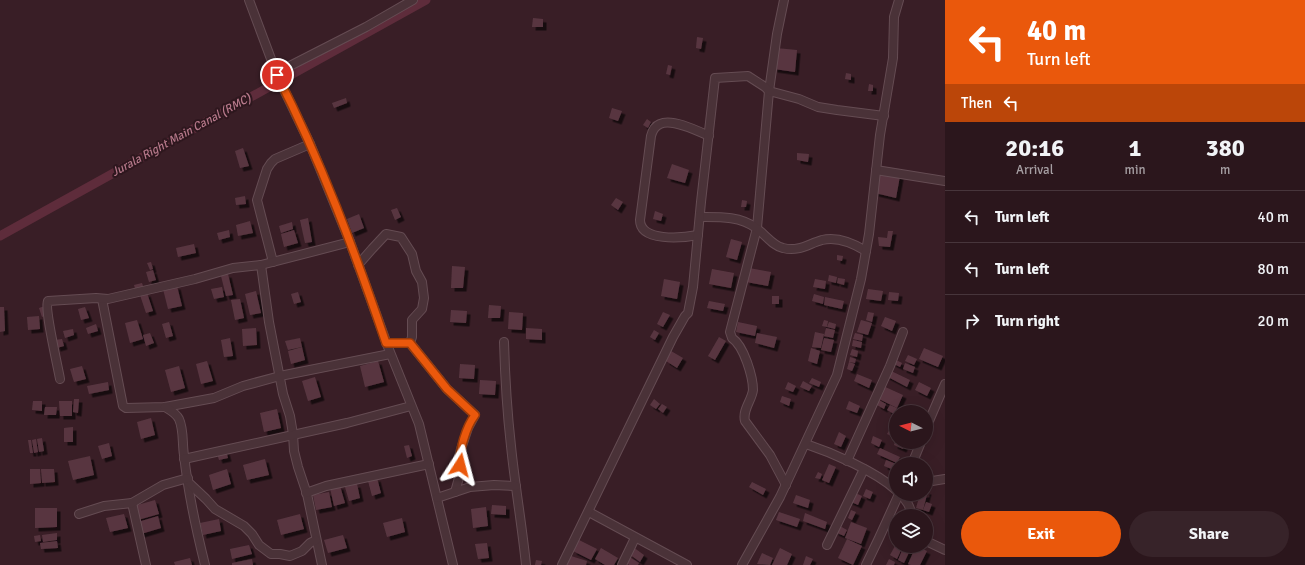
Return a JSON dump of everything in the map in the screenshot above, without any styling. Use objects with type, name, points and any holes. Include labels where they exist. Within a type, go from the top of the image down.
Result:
[{"type":"street","points":[[249,0],[277,74],[310,144],[350,242],[390,354],[412,406],[422,434],[430,464],[453,565]]},
{"type":"street","points":[[277,74],[366,27],[413,0]]},
{"type":"street","points":[[784,0],[777,34],[769,91],[757,228],[732,322],[730,336],[737,341],[746,358],[752,387],[752,393],[744,414],[745,421],[770,455],[786,485]]},
{"type":"street","points":[[742,565],[786,485],[837,375],[861,279],[869,234],[876,170],[893,58],[894,17],[899,0]]},
{"type":"street","points":[[562,565],[673,337],[688,313],[693,287],[714,80],[716,77],[750,76],[769,91],[799,99],[818,107],[884,116]]},
{"type":"street","points":[[698,235],[681,238],[645,232],[642,229],[640,220],[651,136],[656,128],[660,124],[669,123],[692,129],[709,136]]},
{"type":"street","points":[[272,262],[258,205],[258,195],[271,163],[275,159],[310,144]]},
{"type":"street","points":[[876,170],[945,181]]},
{"type":"street","points":[[700,217],[738,219],[757,228],[782,248],[794,249],[806,247],[825,239],[846,241],[866,251]]},
{"type":"street","points":[[358,265],[386,234],[401,238],[406,244],[412,254],[416,271],[422,282],[424,298],[422,309],[412,320],[412,337],[410,343]]},
{"type":"street","points":[[60,379],[47,302],[50,300],[81,300],[96,298],[108,299],[234,268],[261,265],[350,242]]},
{"type":"street","points":[[261,265],[269,322],[284,399],[290,416],[295,455],[306,493],[322,565]]},
{"type":"street","points":[[102,299],[124,408],[165,407],[214,398],[243,386],[280,376],[390,354]]},
{"type":"street","points":[[847,461],[888,370],[903,332]]},
{"type":"street","points":[[504,342],[506,400],[526,565]]},
{"type":"street","points":[[386,343],[410,343]]},
{"type":"street","points":[[410,343],[447,389],[475,415],[468,428],[461,449],[459,457],[460,474],[455,492]]},
{"type":"street","points":[[933,412],[945,384]]},
{"type":"street","points":[[184,459],[347,423],[412,406]]},
{"type":"street","points":[[165,407],[173,412],[179,419],[183,434],[184,459],[193,514],[204,565]]},
{"type":"street","points":[[806,444],[824,450],[864,469],[884,479],[889,484]]},
{"type":"street","points":[[306,493],[326,486],[430,464]]},
{"type":"street","points":[[828,545],[864,469]]},
{"type":"street","points":[[933,481],[945,480]]},
{"type":"street","points":[[79,514],[104,506],[132,503],[142,499],[149,492],[163,485],[188,481]]},
{"type":"street","points":[[188,481],[216,509],[244,526],[252,534],[259,545],[271,554],[290,556],[302,551],[310,543],[316,540]]},
{"type":"street","points":[[438,498],[480,486],[516,486]]},
{"type":"street","points":[[866,565],[897,501]]},
{"type":"street","points":[[132,503],[146,565]]},
{"type":"street","points":[[589,512],[687,565]]},
{"type":"street","points":[[622,565],[635,538]]},
{"type":"street","points":[[933,544],[945,550]]},
{"type":"building","points":[[533,18],[543,19],[543,27],[532,27]]},
{"type":"building","points":[[697,37],[703,38],[701,49],[696,48]]},
{"type":"building","points":[[776,48],[797,50],[795,72],[774,69]]},
{"type":"building","points":[[668,65],[672,66],[670,75],[666,74]]},
{"type":"building","points":[[846,73],[851,74],[851,80],[845,79]]},
{"type":"building","points":[[869,84],[873,85],[873,91],[868,91]]},
{"type":"building","points":[[346,98],[347,103],[334,108],[332,103]]},
{"type":"building","points":[[612,108],[622,111],[618,121],[609,118]]},
{"type":"building","points":[[647,119],[651,122],[648,128],[643,125]]},
{"type":"building","points":[[243,148],[249,166],[240,168],[235,151]]},
{"type":"building","points":[[797,153],[809,154],[808,162],[797,160]]},
{"type":"building","points":[[672,164],[689,170],[685,183],[667,178]]},
{"type":"building","points":[[879,172],[900,176],[896,198],[875,193]]},
{"type":"building","points":[[245,196],[246,204],[236,205],[235,198]]},
{"type":"building","points":[[616,198],[623,202],[618,210],[611,205]]},
{"type":"building","points":[[742,200],[747,201],[746,207],[741,207]]},
{"type":"building","points":[[397,208],[401,217],[395,220],[391,210]]},
{"type":"building","points":[[655,211],[663,214],[661,221],[653,219]]},
{"type":"building","points":[[359,214],[364,228],[352,233],[347,219]]},
{"type":"building","points":[[308,218],[312,242],[305,243],[300,220]]},
{"type":"building","points":[[250,221],[253,233],[238,236],[236,225]]},
{"type":"building","points":[[292,222],[293,229],[281,233],[279,226]]},
{"type":"building","points":[[229,230],[230,237],[219,240],[217,233]]},
{"type":"building","points":[[294,230],[298,243],[284,247],[281,234]]},
{"type":"building","points":[[888,231],[893,231],[890,247],[879,246],[878,237],[887,238]]},
{"type":"building","points":[[731,239],[742,242],[737,260],[726,257]]},
{"type":"building","points":[[194,244],[196,253],[178,257],[176,248]]},
{"type":"building","points":[[837,255],[843,256],[842,261],[837,260]]},
{"type":"building","points":[[151,262],[153,269],[150,270],[147,263]]},
{"type":"building","points":[[452,266],[465,267],[463,288],[451,288]]},
{"type":"building","points":[[749,268],[771,272],[768,286],[746,282]]},
{"type":"building","points":[[712,269],[734,273],[731,288],[709,284]]},
{"type":"building","points":[[153,270],[156,280],[149,282],[146,272]]},
{"type":"building","points":[[228,274],[233,295],[226,296],[221,276]]},
{"type":"building","points":[[829,275],[837,277],[836,283],[828,281]]},
{"type":"building","points":[[838,278],[845,279],[844,285],[837,283]]},
{"type":"building","points":[[664,279],[680,282],[677,299],[661,296]]},
{"type":"building","points":[[815,279],[826,281],[825,289],[813,287]]},
{"type":"building","points":[[142,283],[144,289],[136,292],[134,285]]},
{"type":"building","points":[[177,286],[182,306],[168,309],[163,289]]},
{"type":"building","points":[[222,287],[224,297],[214,299],[211,289]]},
{"type":"building","points":[[868,289],[883,291],[881,301],[866,299]]},
{"type":"building","points":[[256,291],[261,313],[250,315],[245,294]]},
{"type":"building","points":[[298,292],[301,302],[294,304],[291,294]]},
{"type":"building","points":[[889,292],[899,293],[898,301],[888,300]]},
{"type":"building","points":[[147,293],[153,311],[146,313],[140,295]]},
{"type":"building","points":[[814,294],[824,297],[823,304],[812,301]]},
{"type":"building","points":[[772,296],[779,296],[779,304],[772,304]]},
{"type":"building","points":[[825,297],[844,301],[842,309],[824,305]]},
{"type":"building","points":[[240,299],[244,318],[235,320],[231,300]]},
{"type":"building","points":[[709,301],[725,304],[723,311],[707,308]]},
{"type":"building","points":[[489,305],[501,306],[500,318],[488,318]]},
{"type":"building","points":[[45,306],[47,315],[42,317],[39,308]]},
{"type":"building","points":[[0,307],[4,307],[5,331],[0,332]]},
{"type":"building","points":[[85,307],[89,318],[81,320],[78,309]]},
{"type":"building","points":[[451,310],[467,311],[466,323],[450,322]]},
{"type":"building","points":[[509,312],[523,313],[522,330],[508,329]]},
{"type":"building","points":[[663,312],[670,315],[663,327],[657,324]]},
{"type":"building","points":[[868,312],[874,313],[872,322],[866,320]]},
{"type":"building","points":[[39,316],[40,329],[28,330],[27,317]]},
{"type":"building","points":[[885,317],[896,321],[892,331],[881,326]]},
{"type":"building","points":[[137,320],[143,339],[130,343],[125,323]]},
{"type":"building","points":[[824,320],[828,321],[827,327],[822,326]]},
{"type":"building","points":[[861,320],[872,323],[868,335],[857,332]]},
{"type":"building","points":[[169,322],[173,336],[166,338],[162,324]]},
{"type":"building","points":[[738,322],[757,326],[755,336],[736,332]]},
{"type":"building","points":[[829,322],[836,324],[835,329],[827,327]]},
{"type":"building","points":[[96,324],[98,331],[88,334],[86,328]]},
{"type":"building","points":[[256,328],[257,345],[243,346],[242,329]]},
{"type":"building","points":[[526,328],[542,329],[542,340],[526,339]]},
{"type":"building","points":[[826,328],[835,330],[833,338],[824,336]]},
{"type":"building","points":[[73,329],[74,335],[65,338],[63,331]]},
{"type":"building","points":[[654,330],[659,333],[655,340],[650,337]]},
{"type":"building","points":[[815,332],[824,334],[821,348],[812,347]]},
{"type":"building","points":[[150,333],[154,343],[146,346],[143,335]]},
{"type":"building","points":[[757,333],[777,337],[774,348],[755,343]]},
{"type":"building","points":[[855,333],[863,335],[862,341],[853,339]]},
{"type":"building","points":[[719,337],[726,341],[715,360],[708,356]]},
{"type":"building","points":[[230,338],[233,356],[224,357],[221,340]]},
{"type":"building","points":[[300,338],[302,347],[288,350],[285,341]]},
{"type":"building","points":[[824,338],[834,340],[831,352],[821,350]]},
{"type":"building","points":[[62,339],[64,346],[57,348],[55,340]]},
{"type":"building","points":[[853,340],[862,342],[861,348],[852,346]]},
{"type":"building","points":[[302,347],[305,360],[291,364],[288,351]]},
{"type":"building","points":[[811,348],[820,351],[817,364],[808,361]]},
{"type":"building","points":[[924,348],[943,356],[938,367],[919,359]]},
{"type":"building","points":[[852,349],[858,351],[857,357],[850,355]]},
{"type":"building","points":[[671,351],[683,358],[677,368],[666,361]]},
{"type":"building","points":[[908,355],[917,359],[914,365],[905,361]]},
{"type":"building","points":[[850,357],[856,359],[855,363],[849,362]]},
{"type":"building","points":[[894,359],[902,363],[900,367],[892,363]]},
{"type":"building","points":[[207,361],[213,381],[201,384],[196,364]]},
{"type":"building","points":[[378,361],[384,382],[365,387],[360,366]]},
{"type":"building","points":[[849,362],[855,364],[852,371],[847,369]]},
{"type":"building","points":[[905,363],[915,367],[913,373],[903,369]]},
{"type":"building","points":[[460,364],[475,365],[474,379],[459,378]]},
{"type":"building","points":[[82,366],[86,379],[74,382],[70,369]]},
{"type":"building","points":[[179,366],[185,388],[171,392],[165,370]]},
{"type":"building","points":[[889,370],[910,380],[907,387],[886,376]]},
{"type":"building","points":[[857,374],[872,380],[869,388],[854,381]]},
{"type":"building","points":[[315,377],[321,397],[308,401],[302,381]]},
{"type":"building","points":[[812,378],[821,382],[819,387],[809,383]]},
{"type":"building","points":[[480,380],[496,381],[495,395],[479,394]]},
{"type":"building","points":[[803,381],[812,386],[809,391],[800,387]]},
{"type":"building","points":[[108,382],[109,390],[89,394],[87,386]]},
{"type":"building","points":[[788,382],[796,386],[793,392],[785,389]]},
{"type":"building","points":[[919,382],[931,388],[927,396],[915,390]]},
{"type":"building","points":[[883,386],[903,395],[898,405],[891,405],[877,398]]},
{"type":"building","points":[[782,396],[791,399],[789,406],[780,402]]},
{"type":"building","points":[[74,399],[79,399],[78,413],[73,412]]},
{"type":"building","points":[[654,399],[660,404],[656,409],[650,405]]},
{"type":"building","points":[[879,400],[886,404],[884,409],[877,405]]},
{"type":"building","points":[[33,401],[42,401],[42,411],[32,410]]},
{"type":"building","points":[[59,401],[72,401],[72,416],[60,416]]},
{"type":"building","points":[[849,401],[860,406],[857,413],[846,409]]},
{"type":"building","points":[[662,404],[667,407],[663,413],[658,409]]},
{"type":"building","points":[[45,407],[57,407],[56,415],[44,415]]},
{"type":"building","points":[[277,409],[281,428],[264,432],[260,413]]},
{"type":"building","points":[[151,418],[155,435],[141,439],[137,422]]},
{"type":"building","points":[[73,427],[73,442],[64,442],[64,428]]},
{"type":"building","points":[[839,432],[846,436],[841,447],[834,444]]},
{"type":"building","points":[[873,436],[882,440],[879,447],[871,443]]},
{"type":"building","points":[[42,438],[44,451],[39,452],[37,439]]},
{"type":"building","points":[[36,439],[38,452],[34,453],[32,440]]},
{"type":"building","points":[[28,440],[31,440],[33,453],[30,453]]},
{"type":"building","points":[[109,443],[112,456],[102,459],[98,446]]},
{"type":"building","points":[[409,445],[412,456],[407,458],[404,446]]},
{"type":"building","points":[[880,448],[900,457],[889,457],[889,459],[877,454]]},
{"type":"building","points":[[226,451],[228,458],[219,460],[217,453]]},
{"type":"building","points":[[90,456],[94,475],[73,480],[68,461]]},
{"type":"building","points":[[265,459],[269,475],[247,480],[243,465]]},
{"type":"building","points":[[886,460],[889,461],[889,468],[884,466]]},
{"type":"building","points":[[829,464],[836,467],[829,483],[822,480]]},
{"type":"building","points":[[30,469],[40,469],[41,483],[30,484]]},
{"type":"building","points":[[41,469],[54,469],[55,482],[42,483]]},
{"type":"building","points":[[227,469],[231,484],[213,490],[209,475]]},
{"type":"building","points":[[818,472],[822,474],[820,479],[815,478]]},
{"type":"building","points":[[377,478],[381,493],[372,496],[368,481]]},
{"type":"building","points":[[752,482],[766,489],[763,495],[749,487]]},
{"type":"building","points":[[357,484],[360,498],[349,501],[345,487]]},
{"type":"building","points":[[340,486],[345,503],[334,506],[330,488]]},
{"type":"building","points":[[866,489],[873,492],[870,499],[863,496]]},
{"type":"building","points":[[329,492],[332,507],[316,510],[313,495]]},
{"type":"building","points":[[853,492],[862,496],[858,505],[849,501]]},
{"type":"building","points":[[796,495],[810,500],[808,508],[793,503]]},
{"type":"building","points":[[155,500],[159,514],[138,520],[134,506]]},
{"type":"building","points":[[918,501],[925,501],[923,509],[916,508]]},
{"type":"building","points":[[926,502],[932,504],[930,509],[923,509]]},
{"type":"building","points":[[492,505],[506,506],[506,515],[491,514]]},
{"type":"building","points":[[486,507],[488,526],[473,528],[471,509]]},
{"type":"building","points":[[35,508],[57,508],[57,527],[35,528]]},
{"type":"building","points":[[851,510],[856,512],[852,520],[848,518]]},
{"type":"building","points":[[779,512],[800,519],[797,527],[776,520]]},
{"type":"building","points":[[805,513],[827,522],[825,529],[803,521]]},
{"type":"building","points":[[124,514],[128,528],[110,532],[106,518]]},
{"type":"building","points":[[300,514],[304,529],[281,535],[277,520]]},
{"type":"building","points":[[158,516],[161,528],[141,534],[138,522]]},
{"type":"building","points":[[402,518],[405,532],[387,537],[383,523]]},
{"type":"building","points":[[219,519],[221,531],[203,535],[200,523]]},
{"type":"building","points":[[851,522],[867,528],[861,544],[845,538]]},
{"type":"building","points":[[838,525],[847,530],[844,536],[835,532]]},
{"type":"building","points":[[57,533],[57,540],[43,542],[42,535]]},
{"type":"building","points":[[40,535],[41,541],[35,542],[34,536]]},
{"type":"building","points":[[343,535],[347,548],[328,553],[324,540]]},
{"type":"building","points":[[847,539],[862,546],[853,565],[838,558]]},
{"type":"building","points":[[579,540],[597,549],[591,560],[573,551]]},
{"type":"building","points":[[57,541],[58,548],[41,549],[40,543]]},
{"type":"building","points":[[487,543],[489,558],[478,559],[475,544]]},
{"type":"building","points":[[249,545],[252,554],[232,559],[230,549]]},
{"type":"building","points":[[633,547],[644,555],[640,562],[629,554]]},
{"type":"building","points":[[601,548],[618,558],[614,565],[605,565],[595,559]]},
{"type":"building","points":[[780,548],[792,554],[787,565],[772,565]]},
{"type":"building","points":[[762,553],[773,558],[770,565],[757,564]]},
{"type":"building","points":[[891,553],[900,553],[897,559],[890,555]]},
{"type":"building","points":[[901,553],[909,553],[904,563],[898,560]]},
{"type":"building","points":[[913,553],[926,553],[920,565],[908,564]]},
{"type":"building","points":[[571,556],[587,561],[586,565],[567,565]]},
{"type":"building","points":[[628,556],[639,563],[638,565],[629,565],[624,561]]},
{"type":"building","points":[[806,556],[813,559],[810,565],[803,565]]},
{"type":"building","points":[[190,558],[192,565],[175,565],[174,562]]},
{"type":"building","points":[[252,559],[253,565],[232,565],[232,563]]},
{"type":"building","points":[[889,559],[895,562],[894,565],[886,565]]},
{"type":"building","points":[[536,560],[542,561],[541,565],[535,565]]},
{"type":"waterway","name":"Jurala Right Main Canal (RMC)","points":[[0,236],[426,0]]},
{"type":"route","points":[[277,75],[310,144],[350,242],[376,310],[386,343],[410,343],[447,389],[465,404],[475,415],[468,428],[461,449],[459,457],[460,465]]}]
